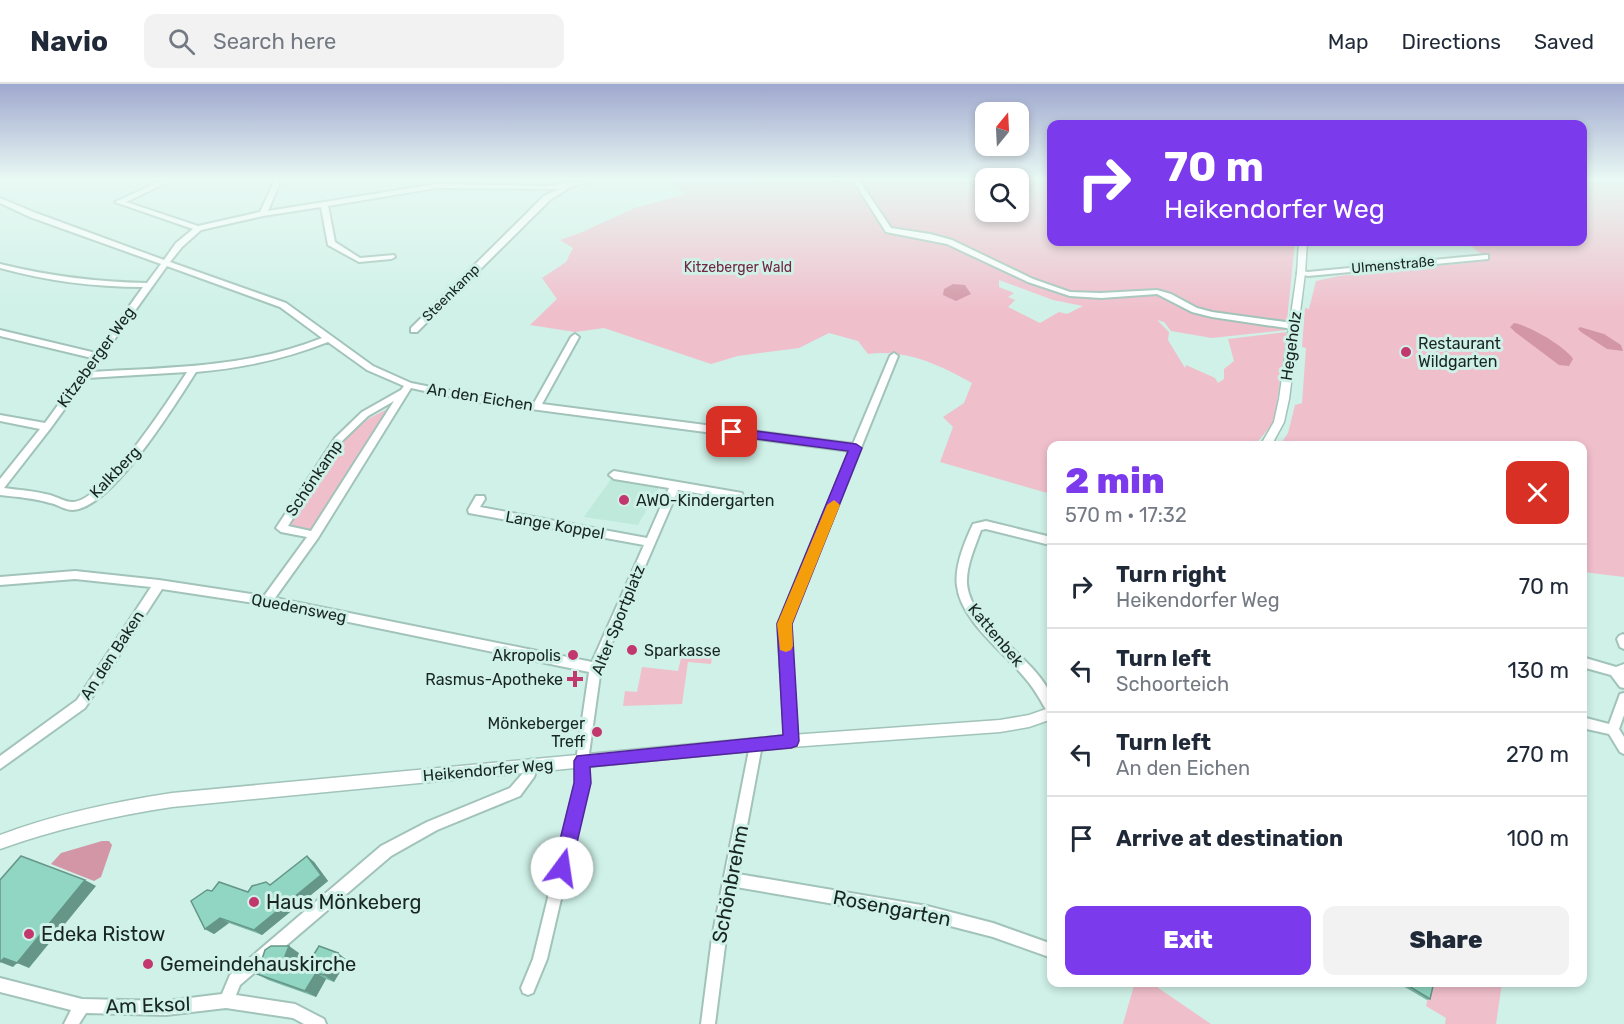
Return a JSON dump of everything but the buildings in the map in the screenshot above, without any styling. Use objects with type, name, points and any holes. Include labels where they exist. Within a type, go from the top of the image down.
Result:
[{"type":"street","name":"An den Eichen","points":[[59,224],[167,261],[283,305],[370,368],[406,388],[644,422],[856,448]]},
{"type":"street","points":[[181,224],[196,229],[219,224]]},
{"type":"street","points":[[328,224],[331,243],[359,260],[391,257]]},
{"type":"street","name":"Steenkamp","points":[[414,330],[521,224]]},
{"type":"street","points":[[885,224],[889,230],[945,240],[969,249],[1002,268],[1051,289],[1072,294],[1157,292],[1167,294],[1196,311],[1226,319],[1293,326]]},
{"type":"street","name":"Kitzeberger Weg","points":[[0,488],[167,261],[196,229]]},
{"type":"street","name":"Hegeholz","points":[[1268,441],[1279,422],[1302,273],[1303,246]]},
{"type":"street","name":"Ulmenstraße","points":[[1302,273],[1485,256]]},
{"type":"street","points":[[0,266],[33,275],[98,285],[149,285]]},
{"type":"street","points":[[0,333],[97,356]]},
{"type":"street","points":[[537,405],[575,337]]},
{"type":"street","points":[[83,375],[229,368],[265,360],[329,338]]},
{"type":"street","points":[[791,741],[784,624],[894,356]]},
{"type":"street","name":"Kalkberg","points":[[0,488],[73,506],[91,498],[126,465],[163,416],[193,369]]},
{"type":"street","name":"Schönkamp","points":[[314,535],[281,528],[338,440],[365,414],[406,388]]},
{"type":"street","name":"Schönkamp","points":[[267,601],[314,535],[406,388]]},
{"type":"street","points":[[0,418],[47,427]]},
{"type":"street","points":[[614,475],[738,496]]},
{"type":"street","name":"Alter Sportplatz","points":[[528,988],[540,959],[582,783],[582,761],[595,668],[675,486]]},
{"type":"street","name":"Lange Koppel","points":[[480,499],[473,510],[650,542]]},
{"type":"street","name":"Kattenbek","points":[[1047,540],[986,525],[977,527],[963,570],[962,586],[965,599],[980,620],[1043,692],[1047,700]]},
{"type":"street","name":"Quedensweg","points":[[0,581],[75,575],[159,584],[267,601],[595,668]]},
{"type":"street","name":"An den Baken","points":[[0,763],[81,704],[159,584]]},
{"type":"street","points":[[1587,663],[1621,671],[1619,679],[1624,683]]},
{"type":"street","points":[[1613,730],[1624,698]]},
{"type":"street","name":"Heikendorfer Weg","points":[[0,842],[48,824],[120,807],[172,800],[791,741],[1000,726],[1029,721],[1047,713]]},
{"type":"street","points":[[1587,724],[1613,730],[1624,748]]},
{"type":"street","name":"Schönbrehm","points":[[708,1024],[718,938],[756,745]]},
{"type":"street","points":[[226,1001],[235,980],[386,851],[432,826],[515,792],[531,772],[532,765]]},
{"type":"street","name":"Rosengarten","points":[[729,879],[927,913],[993,930],[1047,949]]},
{"type":"street","name":"Am Eksol","points":[[0,985],[82,1006],[166,1008],[226,1001],[295,1011],[319,1024]]},
{"type":"street","points":[[71,1024],[82,1006]]},
{"type":"shaded area","points":[[953,284],[965,285],[971,294],[956,301],[943,295],[944,289]]},
{"type":"shaded area","points":[[1514,323],[1537,332],[1563,349],[1573,359],[1569,366],[1559,365],[1515,332],[1510,327]]},
{"type":"shaded area","points":[[1580,327],[1604,334],[1621,345],[1623,351],[1607,349],[1581,332],[1578,329]]},
{"type":"shaded area","name":"AWO-Kindergarten","points":[[614,475],[661,484],[638,525],[584,517]]},
{"type":"shaded area","points":[[109,841],[112,845],[101,877],[94,881],[51,864],[61,853]]},
{"type":"green space","name":"Kitzeberger Wald","points":[[600,224],[1047,224],[1047,246],[1295,246],[1286,330],[1212,338],[1171,331],[1164,322],[1157,320],[1169,332],[1168,340],[1185,368],[1186,365],[1215,378],[1218,383],[1224,379],[1224,369],[1234,361],[1228,339],[1287,332],[1274,422],[1258,441],[1047,441],[1047,493],[940,462],[953,427],[943,417],[964,403],[972,383],[922,360],[896,354],[868,354],[858,341],[829,333],[799,348],[738,356],[711,364],[604,328],[575,332],[530,325],[557,299],[542,278],[566,262],[573,248],[560,240]],"holes":[[[999,280],[1053,300],[1083,306],[1067,314],[1059,312],[1040,323],[1008,307],[1015,300],[1008,297],[1014,293],[999,287]]]},
{"type":"green space","points":[[1587,224],[1624,224],[1624,577],[1587,572],[1587,441],[1282,441],[1288,433],[1295,405],[1302,403],[1306,348],[1302,347],[1305,308],[1309,309],[1316,281],[1339,276],[1466,263],[1485,257],[1471,246],[1587,246]]},
{"type":"green space","points":[[393,406],[311,530],[286,526],[342,442],[368,419]]},
{"type":"green space","points":[[684,645],[713,651],[711,664],[688,662],[682,704],[623,706],[625,691],[637,692],[642,667],[678,671]]},
{"type":"green space","points":[[1134,987],[1157,987],[1211,1024],[1123,1024]]},
{"type":"green space","points":[[1430,987],[1501,987],[1496,1024],[1445,1024],[1446,1018],[1426,1006]]},
{"type":"slow traffic","points":[[786,646],[784,624],[834,505]]},
{"type":"place","name":"Restaurant Wildgarten","points":[[1406,352]]},
{"type":"place","name":"AWO-Kindergarten","points":[[624,500]]},
{"type":"place","name":"Sparkasse","points":[[632,650]]},
{"type":"place","name":"Akropolis","points":[[573,655]]},
{"type":"place","name":"Rasmus-Apotheke","points":[[575,679]]},
{"type":"place","name":"Mönkeberger Treff","points":[[597,732]]},
{"type":"place","name":"Haus Mönkeberg","points":[[254,902]]},
{"type":"place","name":"Edeka Ristow","points":[[29,934]]},
{"type":"place","name":"Gemeindehauskirche","points":[[148,964]]},
{"type":"route","points":[[562,868],[582,783],[582,761],[791,741],[784,624],[856,448],[732,432]]}]
